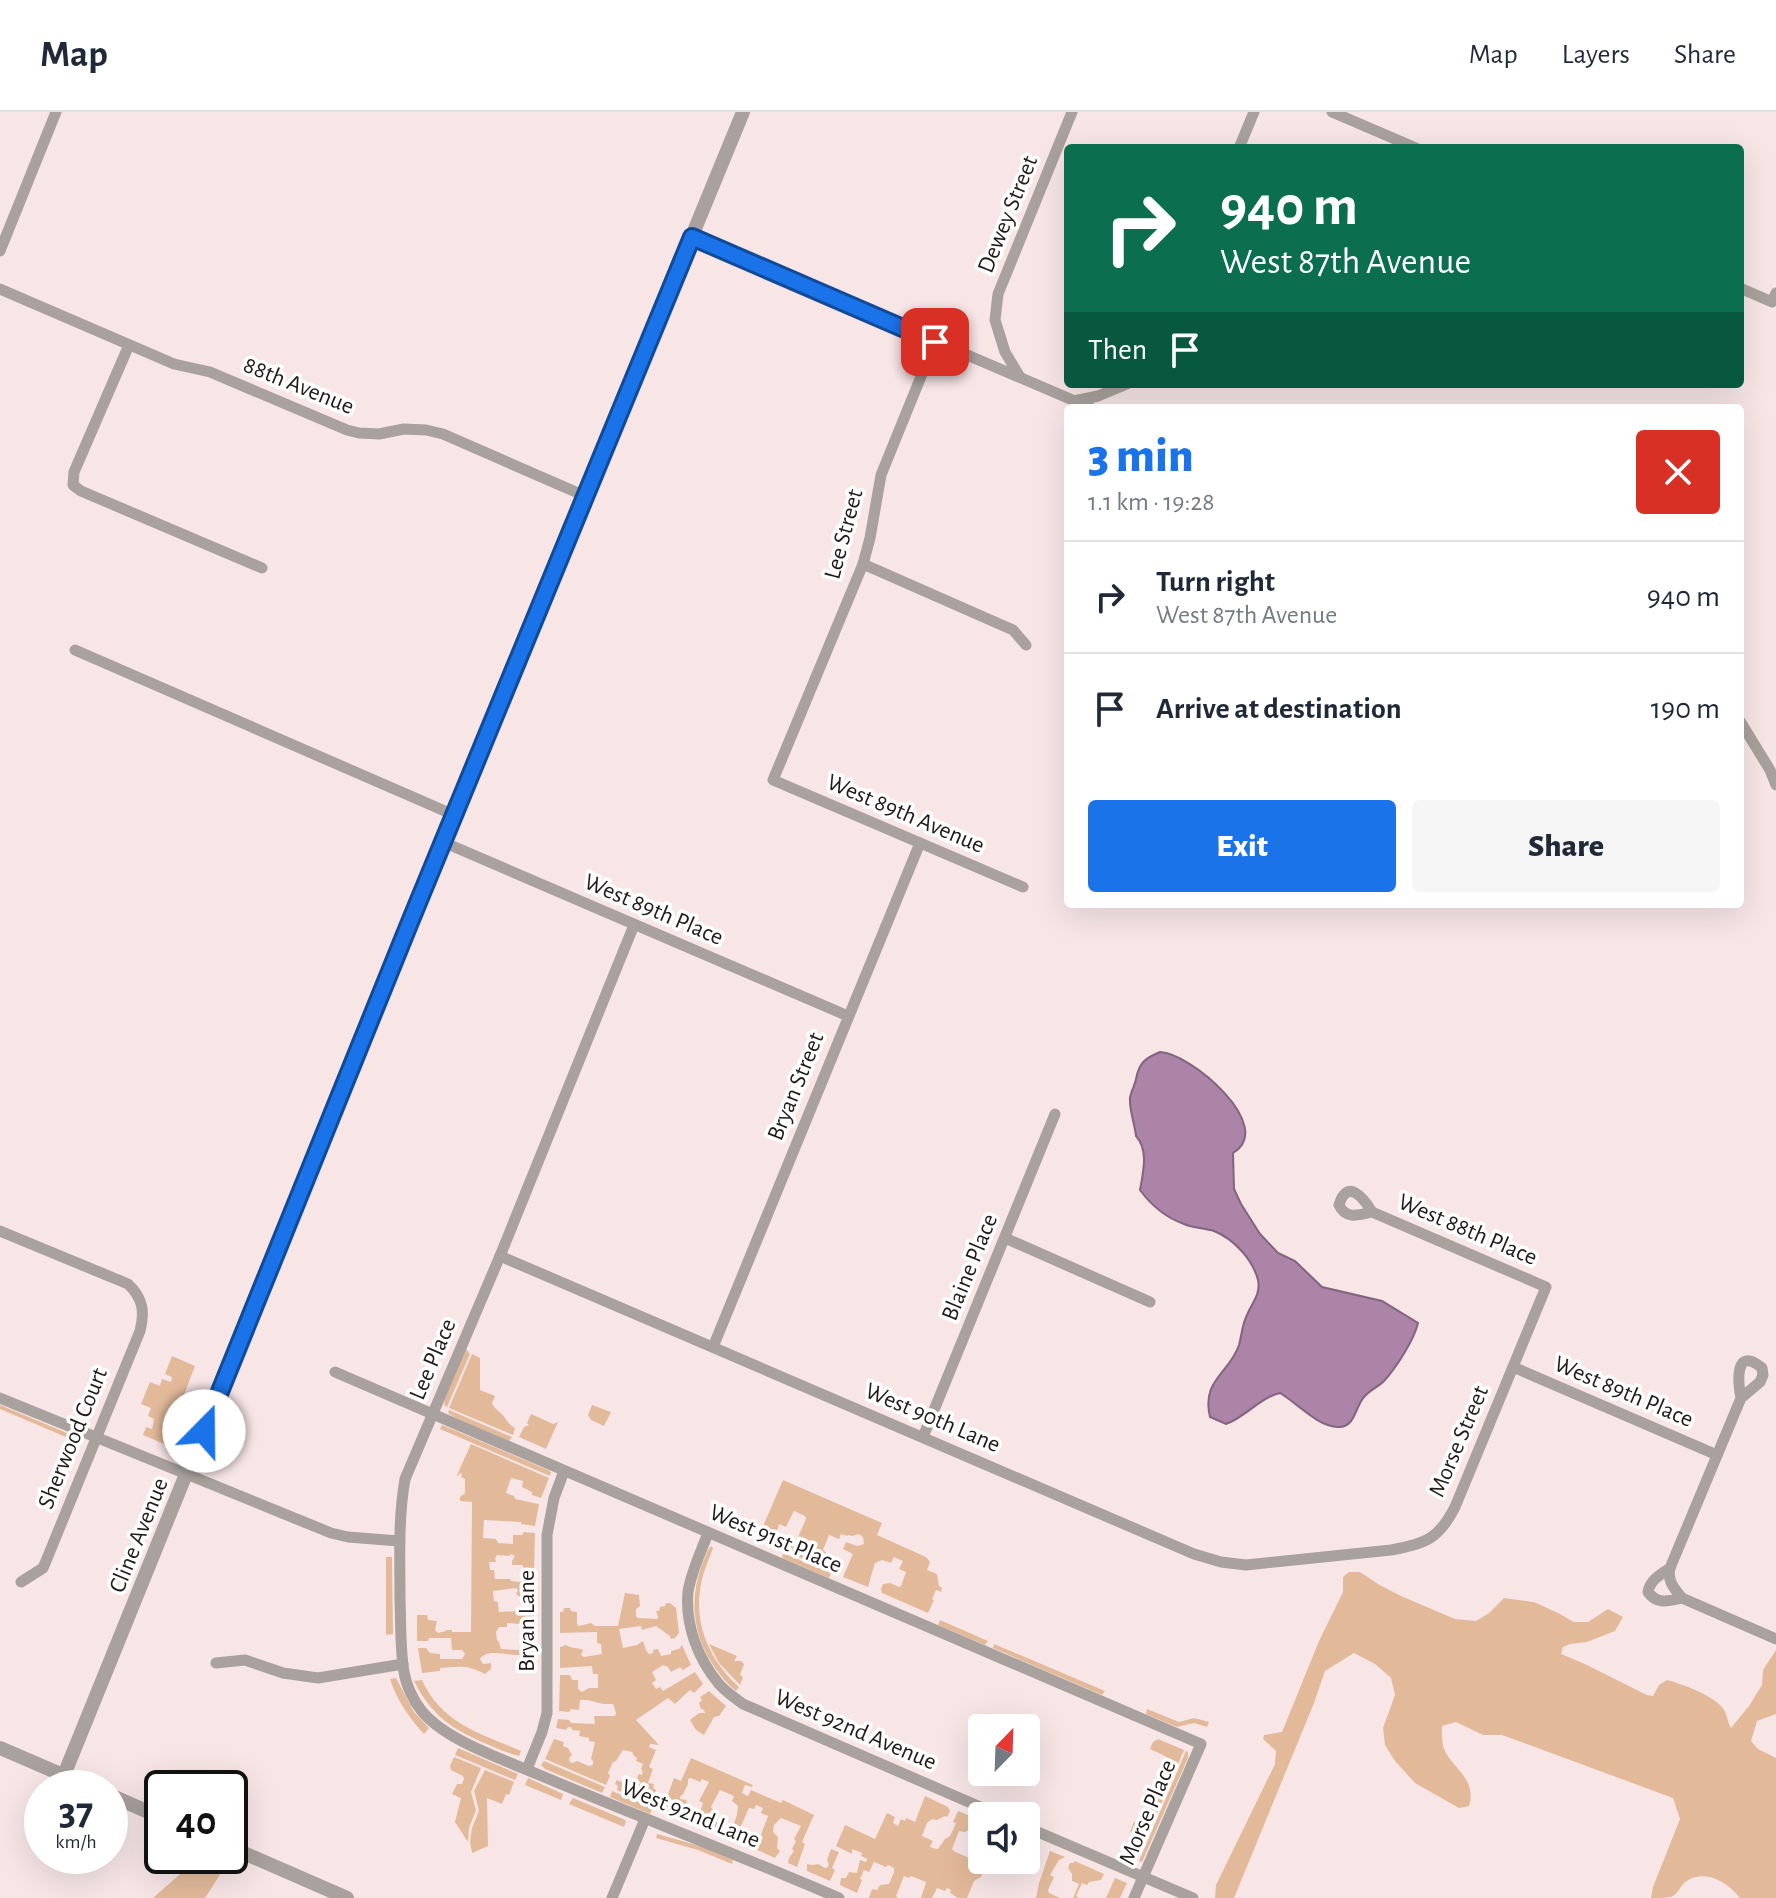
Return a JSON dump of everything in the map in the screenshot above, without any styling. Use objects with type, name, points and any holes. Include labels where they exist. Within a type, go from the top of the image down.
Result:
[{"type":"street","points":[[0,251],[56,112]]},
{"type":"street","name":"Cline Avenue","points":[[66,1770],[743,112]]},
{"type":"street","name":"Dewey Street","points":[[1020,377],[1005,352],[995,320],[998,294],[1072,112]]},
{"type":"street","points":[[1241,144],[1254,112]]},
{"type":"street","points":[[1332,112],[1407,144]]},
{"type":"street","points":[[692,237],[1081,404]]},
{"type":"street","name":"88th Avenue","points":[[0,289],[174,364],[210,372],[347,430],[379,434],[404,429],[443,434],[585,496]]},
{"type":"street","points":[[1744,289],[1774,297]]},
{"type":"street","name":"Lee Street","points":[[773,780],[863,564],[881,475],[935,342]]},
{"type":"street","points":[[129,345],[74,472],[73,485],[262,568]]},
{"type":"street","points":[[1074,401],[1117,388]]},
{"type":"street","points":[[863,564],[1013,630],[1026,645]]},
{"type":"street","points":[[75,650],[454,815]]},
{"type":"street","points":[[1744,727],[1773,769],[1776,785]]},
{"type":"street","name":"West 89th Avenue","points":[[773,780],[1023,887]]},
{"type":"street","name":"West 89th Place","points":[[443,842],[848,1016]]},
{"type":"street","name":"Bryan Street","points":[[713,1347],[920,843]]},
{"type":"street","name":"Lee Place","points":[[527,1769],[449,1735],[422,1711],[411,1694],[401,1653],[400,1509],[405,1479],[500,1256],[634,925]]},
{"type":"street","name":"Blaine Place","points":[[923,1437],[1055,1114]]},
{"type":"street","name":"West 88th Place","points":[[1372,1212],[1546,1287]]},
{"type":"street","name":"Sherwood Court","points":[[0,1231],[128,1284],[136,1291],[143,1310],[140,1331],[43,1568],[21,1582]]},
{"type":"street","points":[[1005,1238],[1150,1302]]},
{"type":"street","name":"West 90th Lane","points":[[500,1256],[1194,1554],[1246,1565],[1359,1553]]},
{"type":"street","name":"Morse Street","points":[[1359,1553],[1413,1546],[1434,1537],[1443,1528],[1455,1507],[1546,1287]]},
{"type":"street","name":"West 89th Place","points":[[1513,1367],[1717,1455]]},
{"type":"street","name":"West 91st Place","points":[[335,1372],[1201,1744]]},
{"type":"street","points":[[0,1398],[331,1533],[399,1541]]},
{"type":"street","points":[[1741,1398],[1669,1576],[1672,1586],[1682,1598],[1776,1639]]},
{"type":"street","name":"Bryan Lane","points":[[527,1769],[547,1713],[547,1535],[554,1498],[564,1471]]},
{"type":"street","name":"West 92nd Avenue","points":[[708,1533],[688,1592],[689,1616],[693,1637],[720,1686],[743,1704],[969,1802]]},
{"type":"street","points":[[1670,1568],[1653,1580],[1648,1592],[1660,1602],[1682,1598]]},
{"type":"street","points":[[216,1663],[245,1660],[283,1673],[318,1678],[403,1664]]},
{"type":"street","name":"Morse Place","points":[[1134,1898],[1201,1744]]},
{"type":"street","points":[[0,1748],[52,1770]]},
{"type":"street","name":"West 92nd Lane","points":[[527,1769],[839,1898]]},
{"type":"street","points":[[612,1898],[645,1819]]},
{"type":"street","points":[[1040,1833],[1193,1898]]},
{"type":"street","points":[[248,1855],[347,1898]]},
{"type":"shaded area","points":[[1160,1052],[1191,1065],[1225,1093],[1237,1110],[1245,1126],[1244,1141],[1233,1153],[1234,1189],[1260,1234],[1278,1253],[1295,1261],[1322,1287],[1382,1301],[1418,1323],[1394,1369],[1364,1397],[1351,1421],[1344,1426],[1323,1423],[1280,1393],[1226,1424],[1210,1417],[1209,1394],[1235,1355],[1259,1285],[1247,1258],[1229,1239],[1172,1218],[1154,1206],[1140,1190],[1144,1155],[1136,1136],[1130,1098],[1141,1065]]},
{"type":"shaded area","points":[[466,1349],[470,1354],[447,1407],[444,1405],[445,1399]]},
{"type":"shaded area","points":[[472,1354],[480,1358],[480,1390],[495,1396],[492,1403],[515,1428],[513,1435],[449,1408]]},
{"type":"shaded area","points":[[172,1356],[195,1366],[164,1444],[143,1435],[146,1427],[152,1429],[154,1419],[148,1416],[151,1408],[141,1404],[150,1382],[160,1386],[162,1379],[171,1382],[172,1377],[165,1374]]},
{"type":"shaded area","points":[[0,1405],[79,1438],[80,1443],[0,1409]]},
{"type":"shaded area","points":[[592,1405],[611,1412],[604,1426],[591,1420],[588,1415]]},
{"type":"shaded area","points":[[449,1410],[512,1437],[509,1441],[456,1418],[448,1413]]},
{"type":"shaded area","points":[[531,1414],[553,1424],[558,1422],[546,1449],[519,1437],[524,1427],[529,1425]]},
{"type":"shaded area","points":[[442,1425],[548,1470],[550,1476],[440,1429]]},
{"type":"shaded area","points":[[471,1444],[549,1478],[541,1498],[522,1487],[523,1481],[511,1478],[506,1493],[515,1499],[539,1504],[535,1526],[484,1520],[483,1538],[496,1539],[498,1543],[513,1544],[513,1535],[535,1533],[534,1570],[526,1571],[522,1565],[512,1565],[515,1556],[511,1554],[497,1555],[496,1562],[489,1562],[495,1579],[521,1582],[524,1578],[534,1578],[535,1603],[524,1603],[516,1594],[516,1588],[493,1591],[499,1612],[534,1610],[534,1625],[507,1623],[507,1627],[499,1627],[496,1632],[501,1649],[519,1650],[522,1637],[535,1637],[535,1664],[525,1668],[517,1665],[520,1655],[493,1653],[480,1659],[483,1664],[491,1663],[491,1669],[485,1674],[462,1667],[422,1673],[418,1648],[440,1654],[440,1659],[462,1659],[465,1654],[462,1650],[452,1650],[451,1638],[417,1641],[417,1615],[427,1615],[428,1620],[437,1621],[435,1630],[438,1633],[446,1630],[471,1632],[472,1502],[460,1501],[465,1493],[465,1479],[460,1473],[457,1475]]},
{"type":"shaded area","points":[[783,1480],[882,1523],[877,1535],[926,1557],[930,1562],[927,1570],[937,1574],[942,1588],[941,1592],[936,1590],[928,1613],[882,1593],[883,1584],[901,1586],[906,1572],[899,1569],[903,1561],[894,1557],[891,1563],[882,1560],[875,1563],[868,1587],[843,1577],[853,1554],[843,1549],[846,1542],[857,1546],[864,1544],[859,1534],[841,1534],[839,1539],[829,1535],[823,1550],[836,1562],[832,1571],[784,1551],[787,1543],[803,1548],[798,1537],[806,1519],[794,1511],[786,1527],[779,1524],[774,1542],[777,1548],[757,1540]]},
{"type":"shaded area","points":[[711,1546],[713,1548],[702,1580],[699,1613],[712,1654],[739,1687],[736,1691],[708,1657],[695,1616],[697,1582]]},
{"type":"shaded area","points":[[783,1553],[831,1573],[829,1578],[782,1558]]},
{"type":"shaded area","points":[[386,1557],[392,1557],[393,1634],[386,1635]]},
{"type":"shaded area","points":[[1349,1572],[1360,1572],[1401,1596],[1455,1619],[1476,1621],[1504,1598],[1534,1602],[1574,1622],[1588,1622],[1608,1609],[1623,1617],[1615,1631],[1587,1642],[1570,1644],[1563,1647],[1561,1654],[1647,1695],[1653,1696],[1659,1685],[1667,1680],[1698,1691],[1720,1705],[1731,1728],[1762,1685],[1763,1670],[1776,1650],[1776,1714],[1757,1721],[1751,1741],[1758,1749],[1776,1758],[1776,1898],[1740,1898],[1715,1878],[1699,1876],[1684,1883],[1671,1897],[1651,1898],[1680,1819],[1673,1798],[1502,1735],[1483,1735],[1456,1722],[1442,1726],[1446,1754],[1470,1788],[1469,1806],[1459,1808],[1415,1783],[1385,1745],[1383,1728],[1395,1695],[1391,1678],[1375,1664],[1354,1653],[1325,1671],[1234,1898],[1215,1898],[1216,1885],[1275,1764],[1276,1751],[1263,1739],[1264,1735],[1282,1732],[1319,1641],[1343,1592],[1343,1577]]},
{"type":"shaded area","points":[[625,1593],[639,1595],[638,1618],[657,1619],[656,1611],[666,1603],[676,1608],[679,1633],[675,1638],[671,1639],[656,1626],[642,1630],[641,1626],[619,1629],[623,1648],[643,1641],[649,1654],[658,1649],[661,1656],[671,1654],[682,1645],[691,1665],[671,1672],[663,1665],[652,1672],[656,1680],[652,1683],[656,1689],[660,1687],[663,1691],[695,1672],[703,1684],[694,1693],[690,1690],[675,1704],[668,1698],[636,1720],[659,1745],[650,1744],[649,1747],[656,1750],[649,1767],[653,1769],[648,1783],[654,1784],[658,1797],[654,1806],[617,1790],[617,1780],[637,1786],[641,1783],[637,1778],[639,1774],[642,1775],[643,1764],[636,1761],[632,1752],[623,1750],[613,1762],[606,1785],[545,1759],[554,1739],[564,1742],[563,1746],[572,1755],[570,1762],[593,1765],[591,1759],[595,1742],[579,1736],[580,1731],[571,1727],[566,1730],[556,1728],[558,1719],[595,1724],[594,1716],[615,1716],[616,1713],[613,1704],[583,1700],[580,1700],[579,1710],[559,1711],[560,1675],[570,1675],[572,1680],[578,1680],[578,1689],[582,1692],[598,1688],[598,1674],[593,1674],[592,1666],[560,1668],[560,1647],[566,1645],[583,1650],[581,1655],[584,1657],[602,1654],[601,1644],[597,1643],[597,1632],[560,1633],[560,1612],[570,1608],[577,1612],[579,1626],[591,1623],[595,1626],[618,1626]]},
{"type":"shaded area","points":[[940,1620],[988,1641],[985,1645],[938,1625]]},
{"type":"shaded area","points":[[709,1644],[737,1656],[734,1661],[744,1664],[740,1685],[719,1663]]},
{"type":"shaded area","points":[[994,1644],[1105,1691],[1102,1695],[993,1648]]},
{"type":"shaded area","points":[[396,1678],[414,1712],[429,1728],[424,1734],[396,1694],[390,1679]]},
{"type":"shaded area","points":[[422,1680],[430,1695],[451,1717],[521,1751],[519,1756],[476,1739],[445,1721],[428,1704],[414,1681]]},
{"type":"shaded area","points":[[709,1691],[726,1706],[719,1716],[714,1717],[704,1735],[696,1730],[690,1720],[699,1713],[705,1713],[699,1703],[702,1700],[700,1697]]},
{"type":"shaded area","points":[[1147,1709],[1179,1722],[1194,1718],[1209,1722],[1207,1727],[1194,1723],[1177,1727],[1146,1714]]},
{"type":"shaded area","points":[[1158,1739],[1184,1750],[1137,1860],[1125,1855],[1131,1843],[1133,1833],[1130,1832],[1134,1822],[1140,1824],[1166,1768],[1167,1757],[1150,1749]]},
{"type":"shaded area","points":[[458,1748],[518,1774],[515,1780],[455,1755]]},
{"type":"shaded area","points":[[1186,1751],[1188,1758],[1142,1862],[1139,1861]]},
{"type":"shaded area","points":[[454,1757],[481,1768],[471,1792],[476,1810],[469,1828],[468,1842],[455,1822],[461,1798],[452,1794],[464,1779],[451,1770]]},
{"type":"shaded area","points":[[691,1758],[753,1785],[745,1785],[742,1793],[748,1796],[751,1790],[781,1803],[783,1800],[814,1815],[802,1842],[805,1844],[797,1867],[788,1863],[801,1826],[781,1818],[774,1825],[773,1832],[778,1837],[777,1848],[780,1851],[775,1858],[746,1845],[743,1839],[748,1833],[763,1838],[761,1835],[768,1816],[761,1813],[763,1808],[756,1805],[754,1809],[749,1808],[735,1840],[724,1836],[728,1827],[733,1826],[738,1806],[732,1801],[734,1796],[720,1790],[711,1807],[717,1814],[715,1821],[721,1824],[719,1829],[714,1832],[695,1823],[703,1803],[699,1801],[709,1782],[688,1779],[680,1797],[686,1800],[687,1805],[683,1816],[660,1808],[664,1800],[669,1800],[667,1797],[674,1778],[681,1781]]},
{"type":"shaded area","points":[[544,1761],[605,1787],[602,1793],[545,1769],[541,1765]]},
{"type":"shaded area","points":[[485,1770],[514,1782],[502,1804],[487,1798],[488,1846],[472,1853],[472,1828],[479,1811],[474,1791]]},
{"type":"shaded area","points":[[528,1778],[563,1794],[561,1800],[525,1785]]},
{"type":"shaded area","points":[[612,1791],[653,1808],[650,1814],[610,1797]]},
{"type":"shaded area","points":[[925,1796],[948,1807],[947,1817],[932,1819],[922,1836],[933,1841],[930,1846],[938,1849],[950,1836],[958,1811],[968,1815],[968,1830],[959,1831],[952,1849],[968,1857],[968,1874],[982,1874],[974,1881],[967,1898],[958,1898],[947,1888],[945,1891],[937,1888],[932,1898],[921,1898],[926,1882],[904,1876],[896,1896],[898,1898],[869,1898],[872,1889],[889,1884],[894,1872],[894,1868],[888,1865],[874,1862],[869,1872],[864,1870],[857,1893],[840,1885],[841,1878],[846,1878],[849,1872],[857,1873],[860,1860],[866,1862],[867,1859],[861,1856],[862,1853],[852,1849],[852,1854],[836,1846],[845,1825],[875,1839],[887,1813],[895,1817],[893,1823],[898,1826],[901,1819],[915,1822]]},
{"type":"shaded area","points":[[573,1798],[623,1819],[626,1821],[624,1827],[569,1804]]},
{"type":"shaded area","points":[[657,1834],[700,1846],[733,1860],[732,1864],[656,1838]]},
{"type":"shaded area","points":[[831,1849],[839,1852],[830,1881],[807,1871],[807,1864],[828,1867]]},
{"type":"shaded area","points":[[1050,1851],[1065,1857],[1059,1860],[1050,1875],[1054,1877],[1048,1890],[1060,1898],[1036,1898],[1039,1883]]},
{"type":"shaded area","points":[[1075,1861],[1104,1874],[1101,1880],[1087,1885],[1082,1883],[1076,1896],[1079,1898],[1073,1898],[1079,1884],[1072,1881],[1068,1868]]},
{"type":"shaded area","points":[[180,1874],[220,1874],[205,1898],[153,1898]]},
{"type":"shaded area","points":[[1115,1878],[1127,1883],[1120,1898],[1106,1898]]},
{"type":"route","points":[[204,1431],[692,237],[935,342]]}]
